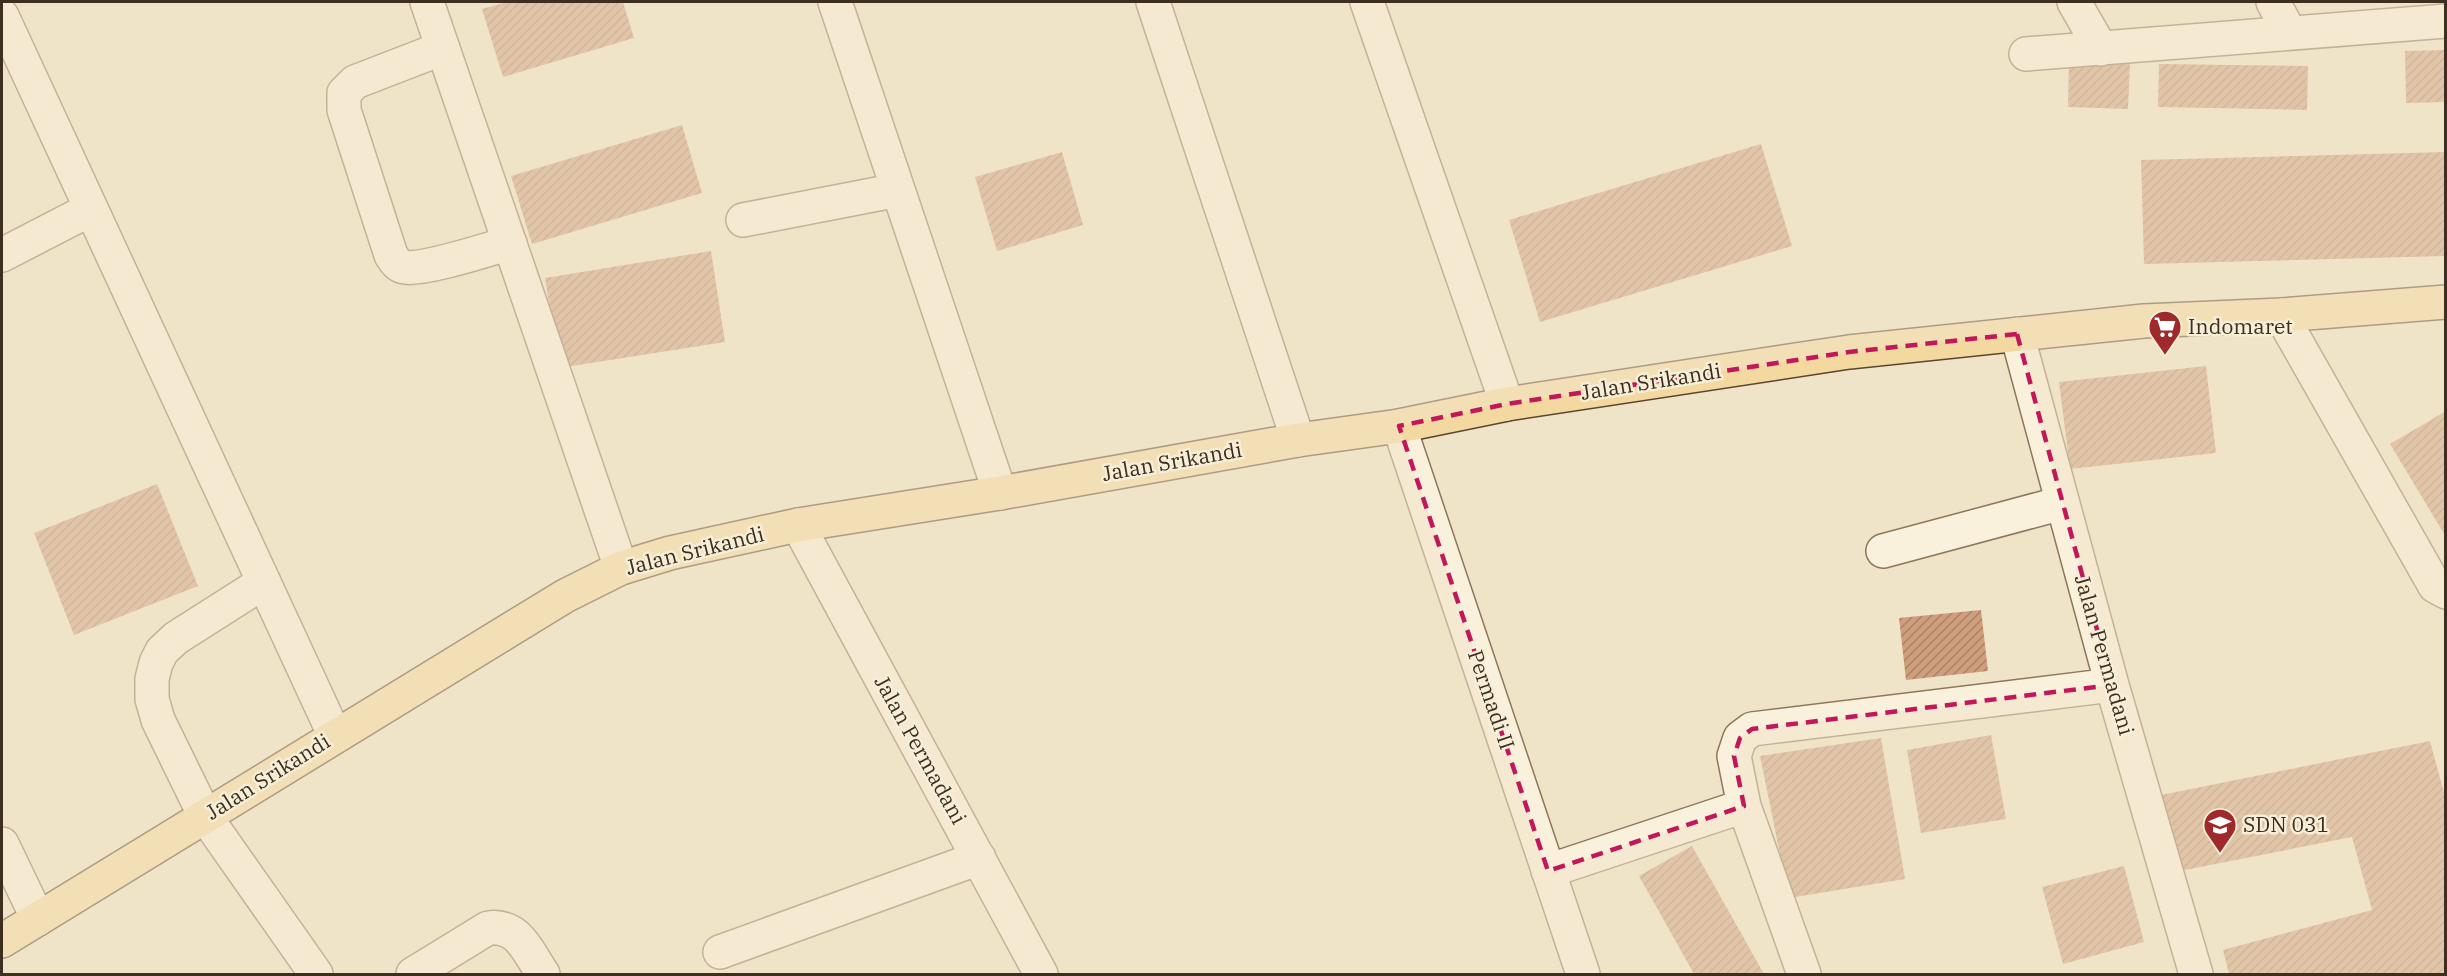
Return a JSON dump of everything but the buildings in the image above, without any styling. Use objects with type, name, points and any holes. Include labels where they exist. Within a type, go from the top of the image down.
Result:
[{"type":"main road","name":"Jalan Srikandi","points":[[2,941],[565,596],[621,568],[670,553],[798,525],[1000,493],[1298,440],[1399,426],[1507,404],[1849,352],[2144,321],[2281,315],[2445,302]]},
{"type":"street","points":[[427,2],[621,568]]},
{"type":"street","points":[[835,2],[1000,493]]},
{"type":"street","points":[[1152,2],[1298,440]]},
{"type":"street","points":[[1367,2],[1507,404]]},
{"type":"street","points":[[2074,2],[2101,49]]},
{"type":"street","points":[[2273,2],[2290,33]]},
{"type":"street","points":[[2,16],[335,736]]},
{"type":"street","points":[[2026,54],[2445,21]]},
{"type":"street","points":[[443,48],[355,82],[344,93],[344,110],[391,255],[402,267],[419,267],[510,243]]},
{"type":"street","points":[[743,220],[898,190]]},
{"type":"street","points":[[2,255],[91,209]]},
{"type":"street","points":[[2281,315],[2434,586],[2445,592]]},
{"type":"street","name":"Jalan Permadani","points":[[2017,334],[2112,685],[2196,975]]},
{"type":"street","name":"Permadi II","points":[[1399,426],[1583,975]]},
{"type":"street","points":[[1883,551],[2062,504]]},
{"type":"street","name":"Jalan Permadani","points":[[798,525],[1041,975]]},
{"type":"street","points":[[264,582],[176,638],[162,651],[152,679],[152,699],[158,720],[206,816],[316,975]]},
{"type":"street","points":[[1804,975],[1744,806],[1734,756],[1740,738],[1752,729],[2112,685]]},
{"type":"street","points":[[1548,871],[1744,806]]},
{"type":"street","points":[[2,844],[38,918]]},
{"type":"street","points":[[720,952],[979,858]]},
{"type":"street","points":[[413,975],[488,928],[501,926],[511,930],[519,937],[543,975]]},
{"type":"highlighted area","points":[[2017,334],[2112,685],[1752,729],[1740,738],[1734,756],[1744,806],[1548,871],[1399,426],[1507,404],[1849,352]]},
{"type":"place","name":"Indomaret","points":[[2165,356]]},
{"type":"place","name":"SDN 031","points":[[2220,854]]}]
